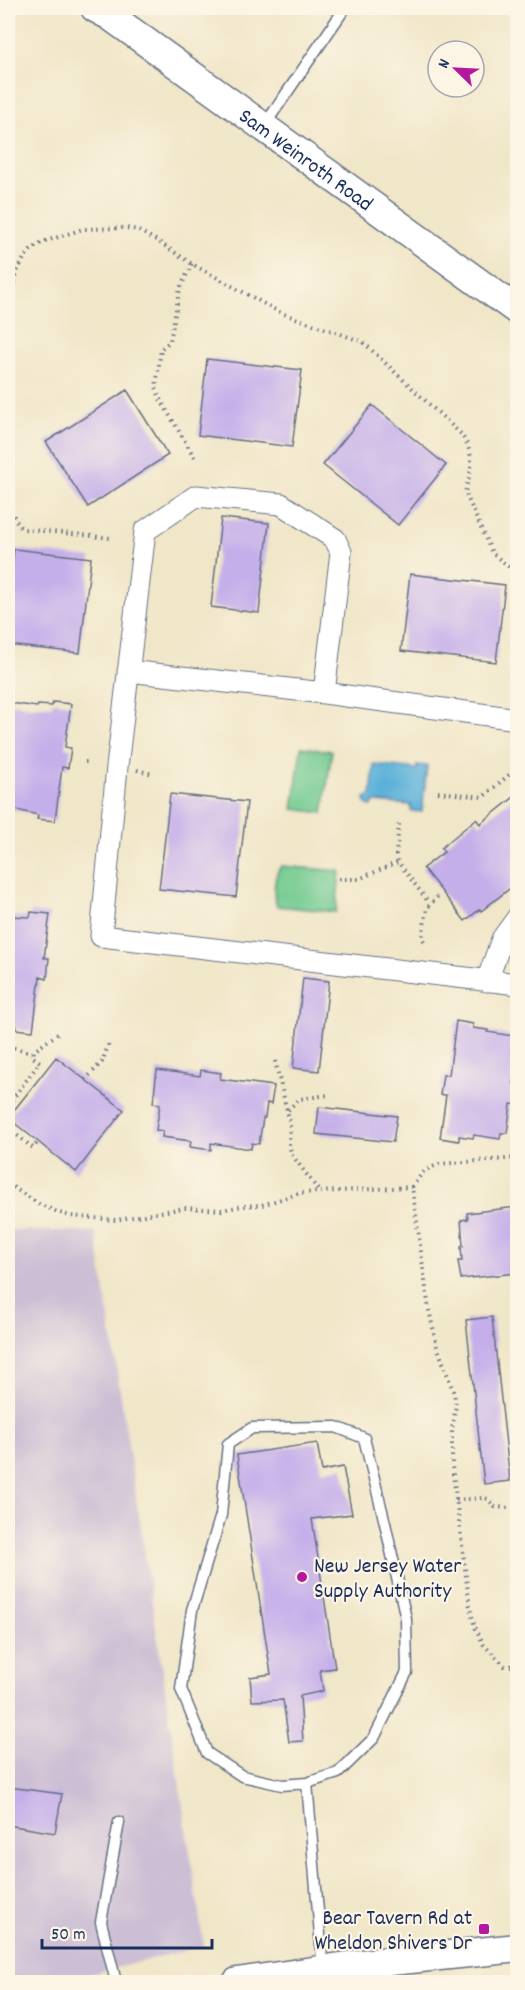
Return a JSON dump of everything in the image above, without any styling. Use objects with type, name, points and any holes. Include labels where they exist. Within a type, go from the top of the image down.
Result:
[{"type":"street","name":"Sam Weinroth Road","points":[[95,8],[110,15],[518,311]]},
{"type":"street","points":[[324,693],[341,552],[335,539],[281,504],[196,496],[145,531],[101,936],[518,984]]},
{"type":"street","points":[[128,671],[324,693],[510,718],[518,721]]},
{"type":"street","points":[[487,981],[502,939],[518,917]]},
{"type":"street","points":[[237,1983],[323,1970],[518,1948]]},
{"type":"lane","points":[[264,127],[345,8]]},
{"type":"lane","points":[[336,1427],[364,1438],[406,1619],[407,1672],[374,1738],[338,1773],[307,1783],[282,1785],[242,1776],[207,1753],[181,1689],[192,1610],[221,1515],[228,1444],[252,1428],[336,1427]]},
{"type":"lane","points":[[307,1783],[323,1970]]},
{"type":"lane","points":[[116,1983],[101,1922],[119,1822]]},
{"type":"path","points":[[8,306],[18,270],[24,258],[43,242],[83,229],[125,228],[137,230],[156,240],[192,264],[281,314],[363,342],[462,435],[471,457],[471,470],[465,492],[492,553],[518,578]]},
{"type":"path","points":[[192,264],[180,288],[171,341],[161,349],[156,387],[160,399],[196,460]]},
{"type":"path","points":[[8,505],[19,526],[24,529],[111,538]]},
{"type":"path","points":[[510,680],[518,634]]},
{"type":"path","points":[[438,792],[483,797],[511,773],[518,757]]},
{"type":"path","points":[[133,770],[153,774]]},
{"type":"path","points":[[399,824],[396,854],[398,862],[429,903]]},
{"type":"path","points":[[339,879],[358,879],[398,862]]},
{"type":"path","points":[[424,941],[422,938],[429,903],[440,894]]},
{"type":"path","points":[[32,1053],[60,1032]]},
{"type":"path","points":[[85,1080],[102,1062],[109,1043]]},
{"type":"path","points":[[8,1046],[32,1053],[33,1057],[40,1062],[8,1105]]},
{"type":"path","points":[[275,1061],[290,1123],[289,1144],[292,1155],[319,1192]]},
{"type":"path","points":[[287,1110],[298,1099],[329,1095]]},
{"type":"path","points":[[8,1128],[33,1148],[38,1142]]},
{"type":"path","points":[[518,1158],[439,1164],[424,1171],[412,1187],[429,1310],[456,1406],[452,1429],[452,1455],[470,1608],[475,1627],[484,1645],[505,1666],[518,1666]]},
{"type":"path","points":[[8,1184],[39,1204],[60,1213],[116,1220],[184,1208],[222,1210],[262,1205],[300,1193],[412,1187]]},
{"type":"path","points":[[456,1500],[483,1498],[488,1499],[495,1507],[511,1508]]},
{"type":"shaded area","points":[[8,1230],[96,1232],[204,1946],[59,1982],[8,1982]]},
{"type":"green space","points":[[301,747],[332,751],[323,813],[293,809]]},
{"type":"green space","points":[[281,866],[340,871],[336,912],[277,906],[274,886]]},
{"type":"water","points":[[374,764],[417,769],[417,765],[427,766],[422,812],[411,811],[411,805],[375,802],[371,806],[366,804],[365,798],[371,795]]},
{"type":"building","points":[[207,359],[302,370],[292,447],[198,435]]},
{"type":"building","points":[[127,390],[168,455],[88,507],[46,442]]},
{"type":"building","points":[[372,405],[446,465],[398,525],[323,465]]},
{"type":"building","points":[[221,518],[269,523],[259,613],[211,607]]},
{"type":"building","points":[[14,549],[91,558],[80,653],[8,645],[8,606]]},
{"type":"building","points":[[410,574],[505,585],[496,662],[401,651]]},
{"type":"building","points":[[53,702],[71,704],[65,747],[71,748],[68,768],[62,767],[55,821],[37,819],[38,815],[8,808],[8,710],[10,710],[11,703],[37,707],[38,705],[52,706]]},
{"type":"building","points":[[170,794],[247,802],[236,897],[159,889]]},
{"type":"building","points":[[518,794],[518,882],[465,921],[423,868],[444,852],[441,848],[476,819],[480,824]]},
{"type":"building","points":[[31,912],[50,914],[44,958],[49,958],[47,979],[40,977],[33,1031],[15,1029],[16,1025],[8,1024],[8,916],[30,917]]},
{"type":"building","points":[[303,978],[329,981],[319,1071],[293,1068]]},
{"type":"building","points":[[456,1021],[473,1024],[473,1028],[488,1030],[487,1032],[514,1036],[512,1043],[518,1044],[513,1083],[518,1084],[518,1105],[511,1104],[507,1133],[501,1133],[500,1139],[474,1135],[473,1138],[459,1136],[459,1141],[440,1138],[446,1095],[440,1095],[443,1075],[449,1075]]},
{"type":"building","points":[[56,1057],[124,1110],[76,1172],[8,1118]]},
{"type":"building","points":[[157,1070],[200,1076],[201,1070],[221,1073],[220,1079],[274,1086],[271,1104],[267,1103],[265,1118],[263,1118],[259,1144],[252,1143],[251,1149],[211,1143],[211,1150],[190,1147],[191,1141],[162,1137],[163,1131],[156,1130],[160,1104],[153,1103]]},
{"type":"building","points":[[319,1107],[397,1116],[393,1142],[316,1134]]},
{"type":"building","points":[[518,1207],[518,1273],[461,1279],[458,1261],[462,1261],[461,1220],[468,1219],[467,1213]]},
{"type":"building","points":[[492,1317],[510,1481],[484,1484],[466,1320]]},
{"type":"building","points":[[317,1443],[322,1471],[343,1467],[352,1514],[312,1519],[335,1668],[320,1670],[323,1691],[300,1696],[303,1741],[289,1742],[283,1700],[252,1701],[250,1677],[271,1674],[237,1455]]},
{"type":"building","points":[[8,1787],[62,1794],[55,1833],[8,1825]]},
{"type":"place","name":"New Jersey Water Supply Authority","points":[[302,1577]]},
{"type":"place","name":"Bear Tavern Rd at Wheldon Shivers Dr","points":[[484,1929]]}]
